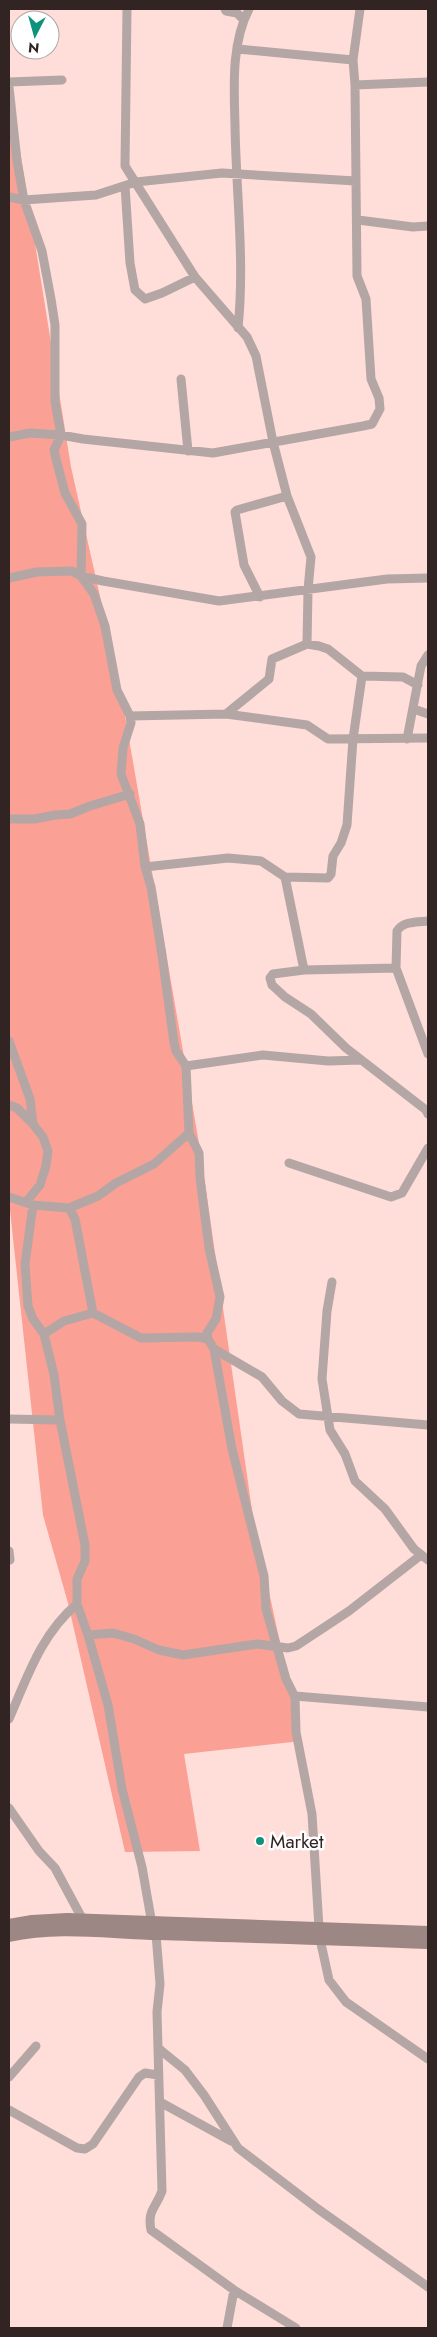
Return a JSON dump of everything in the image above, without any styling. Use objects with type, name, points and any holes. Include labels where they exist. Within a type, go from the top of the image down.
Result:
[{"type":"main road","points":[[9,1925],[32,1920],[83,1920],[154,1929]]},
{"type":"main road","points":[[9,1936],[34,1931],[70,1929],[319,1933],[428,1932]]},
{"type":"main road","points":[[319,1933],[428,1942]]},
{"type":"street","points":[[127,9],[125,166],[195,277],[247,337],[256,356],[273,442],[288,496],[311,556],[307,644]]},
{"type":"street","points":[[225,9],[226,11],[237,13],[244,20]]},
{"type":"street","points":[[238,328],[242,276],[236,174],[234,72],[244,20],[249,9]]},
{"type":"street","points":[[9,437],[30,433],[61,435],[188,451],[222,452],[372,424],[377,417],[379,398],[370,370],[367,311],[357,276],[358,220],[353,60],[360,9]]},
{"type":"street","points":[[238,49],[353,60]]},
{"type":"street","points":[[9,82],[62,80]]},
{"type":"street","points":[[355,84],[428,82]]},
{"type":"street","points":[[9,87],[13,160],[24,200],[42,252],[51,299],[54,325],[55,402],[61,435],[54,450],[65,493],[82,524],[81,576],[94,594],[108,634],[117,690],[130,716],[123,748],[121,774],[140,824],[145,867],[151,886],[174,1043],[176,1051],[186,1066],[189,1133],[199,1153],[200,1178],[209,1248],[220,1297],[216,1319],[208,1336],[214,1349],[232,1449],[264,1576],[266,1609],[286,1679],[294,1696],[296,1732],[312,1814],[319,1933],[329,1980],[346,2002],[428,2059]]},
{"type":"street","points":[[9,197],[24,200],[96,195],[136,182],[236,174],[356,181]]},
{"type":"street","points":[[125,186],[130,263],[135,290],[145,299],[195,277]]},
{"type":"street","points":[[358,220],[413,227],[428,226]]},
{"type":"street","points":[[181,379],[188,451]]},
{"type":"street","points":[[260,597],[244,565],[235,512],[288,496]]},
{"type":"street","points":[[9,578],[18,575],[63,570],[102,581],[219,601],[387,579],[428,578]]},
{"type":"street","points":[[94,594],[102,581]]},
{"type":"street","points":[[226,714],[269,678],[272,659],[307,644],[328,649],[362,676],[403,676],[418,685]]},
{"type":"street","points":[[407,739],[421,666],[428,655]]},
{"type":"street","points":[[145,867],[228,858],[261,861],[285,876],[324,880],[331,874],[333,856],[341,843],[346,824],[353,739],[362,676]]},
{"type":"street","points":[[414,709],[428,714]]},
{"type":"street","points":[[130,716],[226,714],[307,725],[328,738],[428,738]]},
{"type":"street","points":[[9,819],[35,819],[55,814],[70,814],[130,794]]},
{"type":"street","points":[[285,876],[304,970]]},
{"type":"street","points":[[428,921],[406,924],[400,927],[397,932],[396,968],[428,1054]]},
{"type":"street","points":[[396,968],[304,970],[273,974],[270,978],[272,985],[285,997],[311,1014],[361,1060],[428,1108]]},
{"type":"street","points":[[9,1041],[30,1099],[33,1124]]},
{"type":"street","points":[[186,1066],[263,1056],[328,1061],[361,1060]]},
{"type":"street","points":[[9,1105],[16,1108],[33,1124],[44,1137],[48,1150],[46,1166],[40,1185],[30,1204],[26,1254],[27,1295],[33,1319],[44,1334],[54,1375],[60,1420],[85,1545],[85,1560],[77,1579],[76,1604],[88,1635],[108,1705],[122,1789],[142,1867],[154,1929],[160,1984],[157,2012],[162,2191],[149,2218],[151,2230],[234,2290],[296,2328]]},
{"type":"street","points":[[9,1197],[30,1204],[69,1208],[98,1196],[116,1183],[154,1164],[189,1133]]},
{"type":"street","points":[[289,1163],[391,1197],[402,1193],[428,1148]]},
{"type":"street","points":[[69,1208],[75,1219],[93,1313]]},
{"type":"street","points":[[88,1635],[113,1633],[134,1638],[159,1650],[183,1656],[250,1645],[288,1648],[296,1646],[349,1612],[425,1557],[414,1549],[384,1509],[355,1481],[345,1454],[330,1430],[322,1379],[327,1311],[332,1282]]},
{"type":"street","points":[[44,1334],[64,1321],[93,1313],[141,1338],[208,1336]]},
{"type":"street","points":[[214,1349],[262,1377],[282,1401],[299,1414],[428,1426]]},
{"type":"street","points":[[9,1419],[60,1420]]},
{"type":"street","points":[[9,1551],[10,1560]]},
{"type":"street","points":[[9,1718],[42,1646],[54,1625],[76,1604]]},
{"type":"street","points":[[294,1696],[428,1707]]},
{"type":"street","points":[[9,1808],[38,1851],[55,1868],[83,1920]]},
{"type":"street","points":[[9,2077],[36,2046]]},
{"type":"street","points":[[158,2048],[185,2070],[204,2095],[231,2141]]},
{"type":"street","points":[[9,2110],[77,2148],[85,2149],[93,2144],[139,2077],[145,2073],[158,2075]]},
{"type":"street","points":[[160,2102],[231,2141],[274,2176],[428,2287]]},
{"type":"street","points":[[227,2328],[234,2290]]},
{"type":"shaded area","points":[[9,82],[71,467],[119,681],[201,1155],[253,1517],[301,1741],[184,1754],[200,1851],[125,1852],[68,1603],[43,1515],[9,1201]]},
{"type":"place","name":"Market","points":[[260,1841]]}]
